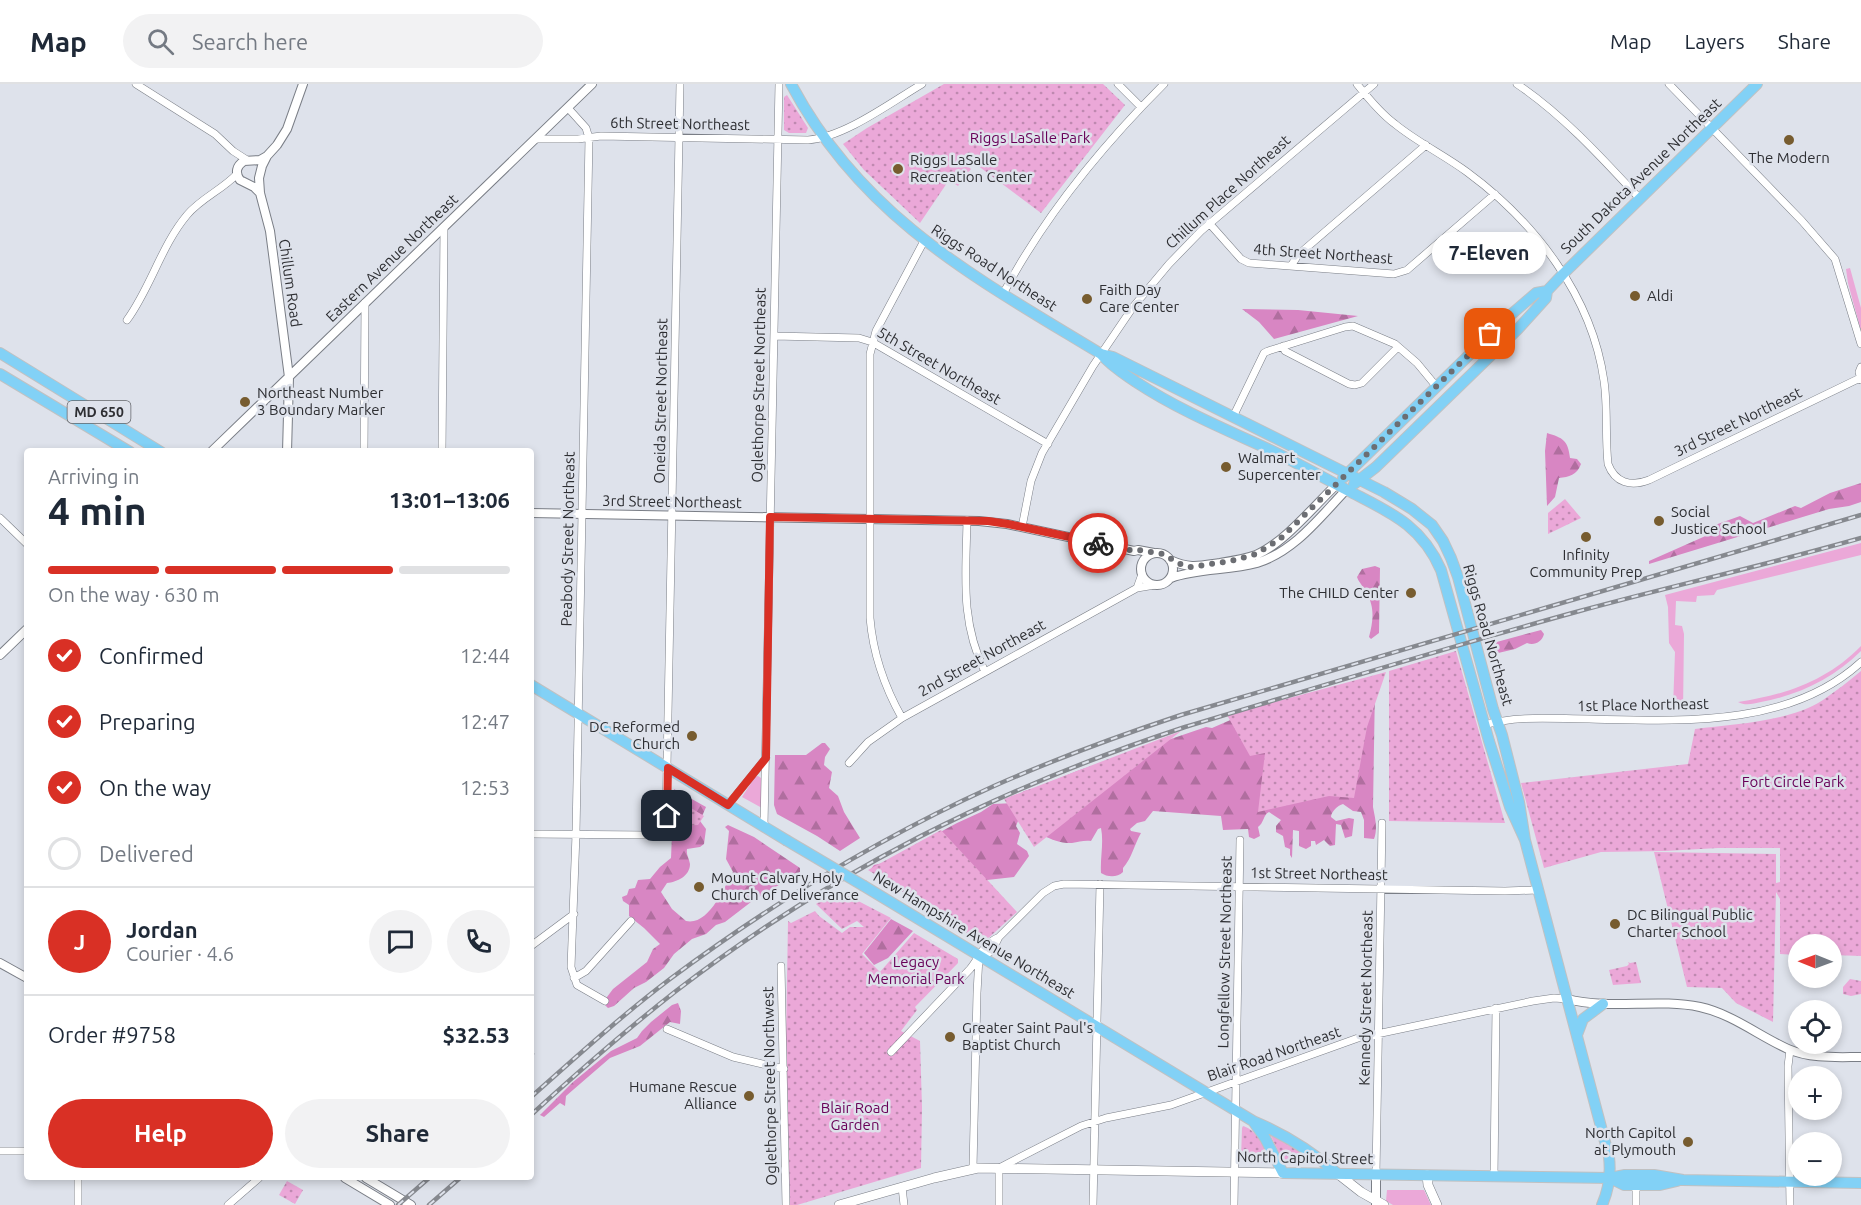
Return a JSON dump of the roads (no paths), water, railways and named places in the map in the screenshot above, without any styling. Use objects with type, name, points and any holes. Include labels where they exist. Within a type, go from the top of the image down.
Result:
[{"type":"main road","name":"Riggs Road Northeast","points":[[791,84],[824,138],[876,198],[924,241],[960,267],[1101,354],[1113,357],[1384,492],[1432,525],[1443,541],[1458,577],[1519,802],[1525,840],[1609,1157],[1610,1178]]},
{"type":"main road","name":"South Dakota Avenue Northeast","points":[[1341,488],[1359,481],[1376,467],[1518,329],[1546,298],[1547,291],[1563,274],[1757,84]]},
{"type":"main road","name":"South Dakota Avenue Northeast","points":[[1341,488],[1346,475],[1507,318],[1536,293],[1547,291]]},
{"type":"main road","name":"MD 650","points":[[0,353],[154,448]]},
{"type":"main road","name":"Riggs Road Northeast","points":[[1101,354],[1109,364],[1197,417],[1268,449],[1385,509],[1412,528],[1425,542],[1442,570],[1484,725],[1510,807],[1525,840]]},
{"type":"main road","name":"MD 650","points":[[0,374],[123,448]]},
{"type":"main road","name":"New Hampshire Avenue Northeast","points":[[534,688],[1253,1121],[1270,1128],[1317,1156],[1338,1174]]},
{"type":"main road","points":[[1576,1035],[1583,1019],[1603,1004]]},
{"type":"main road","points":[[1253,1121],[1265,1138],[1283,1173]]},
{"type":"main road","name":"North Capitol Street","points":[[839,1205],[973,1168],[1610,1178]]},
{"type":"main road","points":[[1338,1174],[1379,1203]]},
{"type":"main road","points":[[1427,1175],[1428,1185],[1437,1205]]},
{"type":"main road","points":[[1610,1178],[1625,1175],[1654,1175],[1683,1180],[1788,1182]]},
{"type":"main road","points":[[1610,1178],[1624,1185],[1660,1185],[1683,1180]]},
{"type":"main road","points":[[1602,1205],[1610,1178]]},
{"type":"main road","points":[[1842,1183],[1861,1183]]},
{"type":"street","points":[[136,84],[215,134],[233,151],[257,162],[260,174],[257,181],[228,183]]},
{"type":"street","name":"Chillum Road","points":[[286,448],[289,377],[270,231],[260,193],[260,174],[267,156],[288,129],[303,84]]},
{"type":"street","name":"Eastern Avenue Northeast","points":[[215,448],[592,84]]},
{"type":"street","name":"Oneida Street Northeast","points":[[576,834],[648,835],[663,827],[667,816],[680,84]]},
{"type":"street","name":"Oglethorpe Street Northeast","points":[[764,826],[779,84]]},
{"type":"street","points":[[824,138],[839,133],[922,84]]},
{"type":"street","points":[[1118,84],[1141,107]]},
{"type":"street","points":[[1003,294],[1027,252],[1068,191],[1096,157],[1164,84]]},
{"type":"street","points":[[1357,84],[1393,123],[1496,194],[1530,229],[1563,274]]},
{"type":"street","name":"Chillum Place Northeast","points":[[1022,527],[1031,481],[1048,444],[1101,354],[1133,307],[1184,248],[1209,224],[1374,84]]},
{"type":"street","points":[[1517,84],[1552,110],[1581,137],[1640,199]]},
{"type":"street","points":[[1669,84],[1802,221],[1835,259],[1861,344]]},
{"type":"street","points":[[568,108],[586,128],[589,138]]},
{"type":"street","name":"6th Street Northeast","points":[[536,139],[601,136],[808,140],[824,138]]},
{"type":"street","name":"Peabody Street Northeast","points":[[574,978],[572,954],[589,138]]},
{"type":"street","points":[[1291,267],[1298,255],[1426,145]]},
{"type":"street","points":[[233,151],[238,170],[246,183],[260,193]]},
{"type":"street","points":[[127,320],[139,302],[176,230],[188,214],[204,198],[228,183],[250,160],[267,156]]},
{"type":"street","name":"4th Street Northeast","points":[[1209,224],[1246,262],[1399,274],[1407,270],[1496,194]]},
{"type":"street","points":[[442,448],[444,227]]},
{"type":"street","points":[[902,718],[884,684],[878,666],[869,610],[870,354],[876,330],[924,241]]},
{"type":"street","name":"3rd Street Northeast","points":[[1563,274],[1584,310],[1601,366],[1605,395],[1608,464],[1613,474],[1626,483],[1639,484],[1649,480],[1861,379]]},
{"type":"street","points":[[364,448],[365,303]]},
{"type":"street","points":[[1233,417],[1262,356],[1268,351],[1349,326],[1390,341],[1417,363],[1436,386]]},
{"type":"street","name":"5th Street Northeast","points":[[774,336],[859,338],[872,342],[1048,444]]},
{"type":"street","points":[[1283,346],[1285,351],[1356,386],[1398,347]]},
{"type":"street","points":[[1861,367],[1859,372],[1861,379]]},
{"type":"street","points":[[1137,588],[1146,558],[1154,553],[1163,554],[1170,560],[1191,567],[1231,561],[1256,554],[1280,539],[1341,488]]},
{"type":"street","points":[[1170,578],[1186,573],[1258,562],[1277,554],[1289,547],[1306,531],[1341,488]]},
{"type":"street","name":"3rd Street Northeast","points":[[534,513],[967,520],[998,522],[1134,551],[1154,553]]},
{"type":"street","points":[[0,519],[24,541]]},
{"type":"street","points":[[967,520],[966,612],[973,644],[985,672]]},
{"type":"street","points":[[1134,551],[1147,581],[1155,585],[1164,584],[1170,578],[1173,569],[1170,560]]},
{"type":"street","name":"2nd Street Northeast","points":[[849,763],[868,742],[902,718],[1137,588],[1155,585]]},
{"type":"street","points":[[0,655],[24,632]]},
{"type":"street","name":"1st Place Northeast","points":[[1484,725],[1522,718],[1684,721],[1747,713],[1789,704],[1814,694],[1829,686],[1861,662]]},
{"type":"street","points":[[728,805],[766,758]]},
{"type":"street","name":"Kennedy Street Northeast","points":[[1376,1174],[1382,822]]},
{"type":"street","points":[[534,834],[576,834]]},
{"type":"street","name":"Longfellow Street Northeast","points":[[1234,1205],[1240,840]]},
{"type":"street","points":[[891,1052],[980,957],[992,951],[999,937],[1050,888],[1068,883],[1100,884],[1093,1205]]},
{"type":"street","name":"1st Street Northeast","points":[[1100,884],[1538,890]]},
{"type":"street","points":[[534,944],[574,914]]},
{"type":"street","points":[[604,1001],[577,985],[574,978],[586,971],[631,921]]},
{"type":"street","points":[[973,1168],[977,993],[980,957]]},
{"type":"street","points":[[0,963],[24,976]]},
{"type":"street","name":"Oglethorpe Street Northwest","points":[[781,966],[786,1205]]},
{"type":"street","name":"Blair Road Northeast","points":[[999,1168],[1081,1126],[1164,1107],[1358,1038],[1496,1008],[1554,998],[1567,999]]},
{"type":"street","points":[[1567,999],[1583,1003],[1677,1005],[1702,1008],[1726,1017],[1788,1049]]},
{"type":"street","points":[[1494,1176],[1496,1008]]},
{"type":"street","points":[[667,1029],[733,1058],[783,1070]]},
{"type":"street","points":[[1789,1132],[1790,1054]]},
{"type":"street","points":[[1808,1054],[1861,1057]]},
{"type":"street","points":[[0,1151],[24,1151]]},
{"type":"street","points":[[999,1168],[999,1205]]},
{"type":"street","points":[[1376,1174],[1379,1203]]},
{"type":"street","points":[[78,1180],[78,1205]]},
{"type":"street","points":[[228,1205],[257,1180]]},
{"type":"street","points":[[348,1180],[390,1205]]},
{"type":"street","points":[[369,1180],[410,1204]]},
{"type":"street","points":[[1636,1185],[1636,1205]]},
{"type":"street","points":[[1790,1186],[1790,1205]]},
{"type":"street","points":[[902,1187],[904,1205]]},
{"type":"railway","points":[[534,1094],[652,993],[708,951],[787,899],[868,850],[994,786],[1087,748],[1181,715],[1861,515]]},
{"type":"railway","points":[[534,1112],[676,991],[795,908],[919,837],[1049,777],[1185,727],[1429,654],[1576,612],[1861,538]]},
{"type":"railway","points":[[398,1205],[427,1180]]},
{"type":"railway","points":[[429,1205],[458,1180]]},
{"type":"place","name":"The Modern","points":[[1789,140]]},
{"type":"place","name":"Riggs LaSalle Recreation Center","points":[[898,169]]},
{"type":"place","name":"Aldi","points":[[1635,296]]},
{"type":"place","name":"Faith Day Care Center","points":[[1087,299]]},
{"type":"place","name":"7-Eleven","points":[[1490,334]]},
{"type":"place","name":"Northeast Number 3 Boundary Marker","points":[[245,402]]},
{"type":"place","name":"Walmart Supercenter","points":[[1226,467]]},
{"type":"place","name":"Social Justice School","points":[[1659,521]]},
{"type":"place","name":"Infinity Community Prep","points":[[1586,537]]},
{"type":"place","name":"The CHILD Center","points":[[1411,593]]},
{"type":"place","name":"DC Reformed Church","points":[[692,736]]},
{"type":"place","name":"Mount Calvary Holy Church of Deliverance","points":[[699,887]]},
{"type":"place","name":"DC Bilingual Public Charter School","points":[[1615,924]]},
{"type":"place","name":"Greater Saint Paul's Baptist Church","points":[[950,1037]]},
{"type":"place","name":"Humane Rescue Alliance","points":[[749,1096]]},
{"type":"place","name":"North Capitol at Plymouth","points":[[1688,1142]]},
{"type":"park label","name":"Riggs LaSalle Park","points":[[1030,138]]},
{"type":"park label","name":"Fort Circle Park","points":[[1793,782]]},
{"type":"park label","name":"Legacy Memorial Park","points":[[916,970]]},
{"type":"park label","name":"Blair Road Garden","points":[[855,1116]]}]
